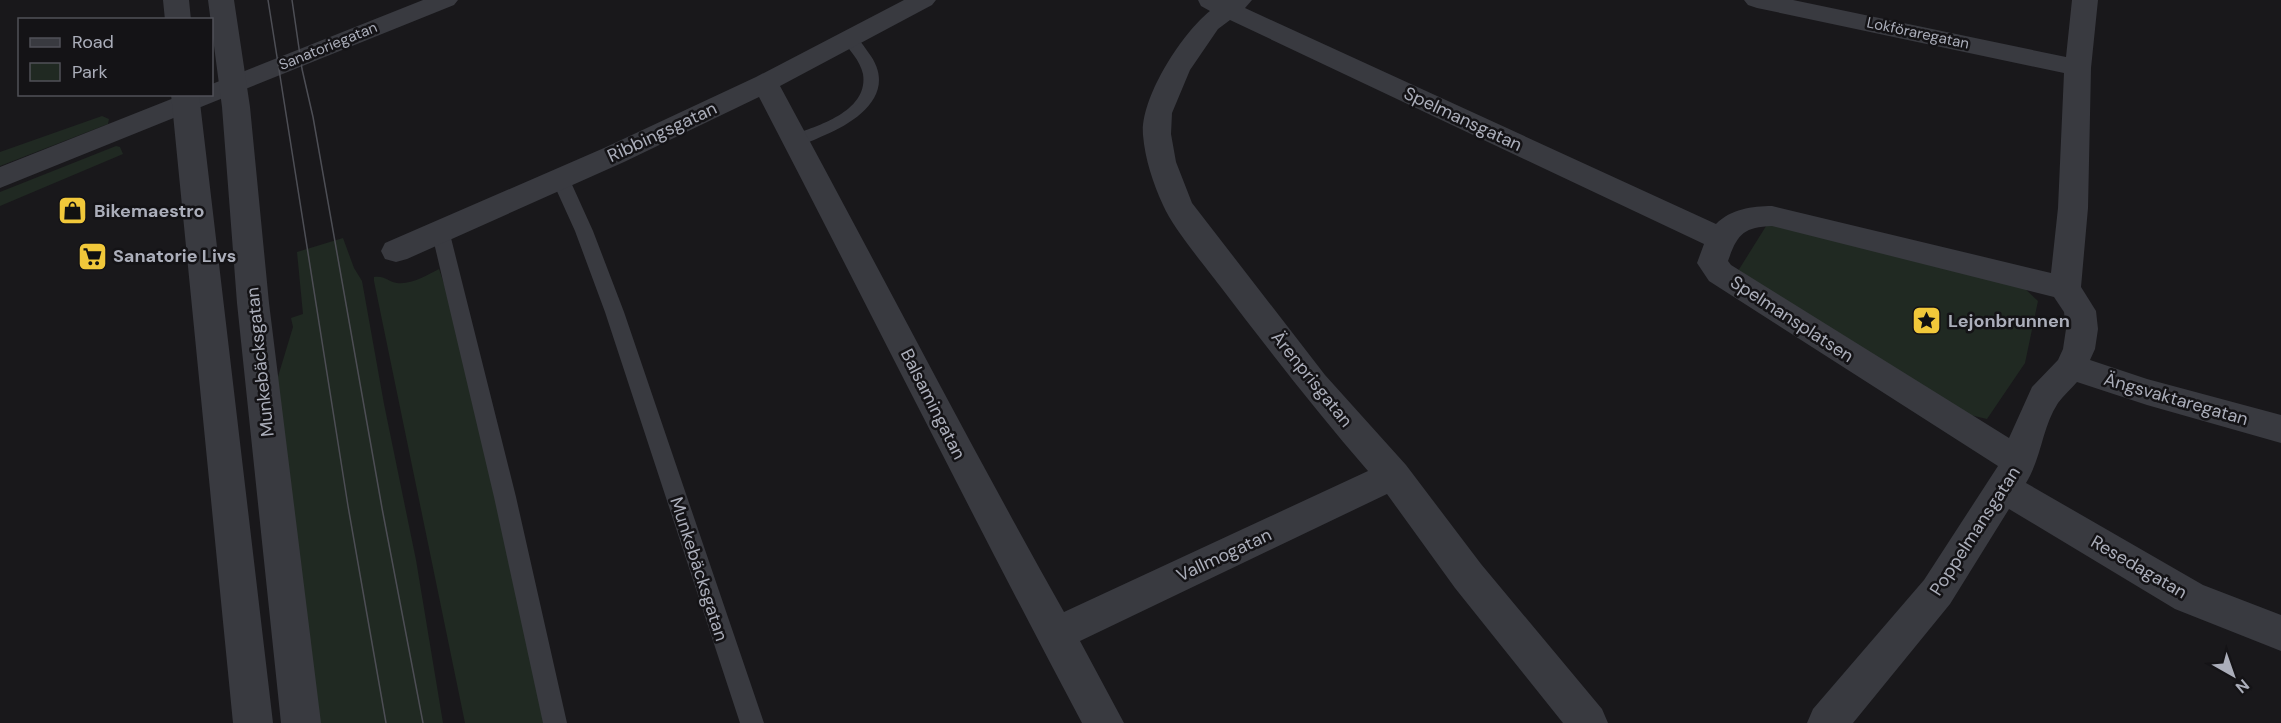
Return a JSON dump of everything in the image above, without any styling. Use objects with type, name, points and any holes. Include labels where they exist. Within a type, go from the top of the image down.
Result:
[{"type":"street","points":[[176,0],[178,18]]},
{"type":"street","name":"Munkebäcksgatan","points":[[213,48],[221,0]]},
{"type":"street","name":"Sanatoriegatan","points":[[213,92],[445,0]]},
{"type":"street","name":"Ribbingsgatan","points":[[396,251],[765,83],[923,0]]},
{"type":"street","name":"Lokföraregatan","points":[[1757,0],[2078,68]]},
{"type":"street","points":[[1719,238],[1738,221],[1753,216],[1772,216],[2065,288],[2074,198],[2078,68],[2085,0]]},
{"type":"street","name":"Spelmansgatan","points":[[1224,3],[1719,238]]},
{"type":"street","name":"Ärenprisgatan","points":[[1224,3],[1177,70],[1158,113],[1157,134],[1168,184],[1178,206],[1313,384],[1393,475],[1468,576],[1588,723]]},
{"type":"street","name":"Balsamingatan","points":[[765,83],[927,388],[989,513],[1104,723]]},
{"type":"street","name":"Sanatoriegatan","points":[[0,178],[203,96]]},
{"type":"street","name":"Munkebäcksgatan","points":[[205,96],[253,723]]},
{"type":"street","name":"Munkebäcksgatan","points":[[205,96],[253,303],[301,723]]},
{"type":"street","name":"Spelmansplatsen","points":[[1719,238],[1712,263],[1720,273],[2012,475]]},
{"type":"street","name":"Poppelmansgatan","points":[[1827,723],[1937,592],[2012,475],[2044,396],[2071,367],[2079,349],[2082,329],[2080,310],[2065,288]]},
{"type":"street","name":"Ängsvaktaregatan","points":[[2071,367],[2138,389],[2281,429]]},
{"type":"street","name":"Vallmogatan","points":[[1056,634],[1393,475]]},
{"type":"street","name":"Resedagatan","points":[[2012,475],[2189,597],[2281,633]]},
{"type":"lane","points":[[795,140],[837,125],[854,113],[865,99],[871,79],[870,69],[859,49],[849,38]]},
{"type":"lane","name":"Munkebäcksgatan","points":[[560,178],[581,221],[604,281],[693,553],[752,723]]},
{"type":"lane","points":[[440,230],[505,497],[555,723]]},
{"type":"green space","points":[[102,116],[109,119],[108,124],[0,166],[0,152]]},
{"type":"green space","points":[[116,146],[120,147],[123,154],[0,206],[0,192]]},
{"type":"green space","points":[[1768,223],[2022,286],[2038,301],[2025,363],[1987,419],[1970,415],[1738,271]]},
{"type":"green space","points":[[343,238],[354,268],[362,281],[416,560],[443,723],[318,723],[277,380],[293,327],[291,318],[303,314],[297,252]]},
{"type":"green space","points":[[439,269],[452,307],[549,723],[465,723],[374,281],[374,277],[378,277],[397,283],[408,282]]},
{"type":"tram line","points":[[268,0],[348,506],[386,723]]},
{"type":"tram line","points":[[292,0],[302,69],[313,117],[382,508],[423,723]]},
{"type":"place","name":"Bikemaestro","points":[[73,211]]},
{"type":"place","name":"Sanatorie Livs","points":[[92,256]]},
{"type":"place","name":"Lejonbrunnen","points":[[1927,321]]}]
